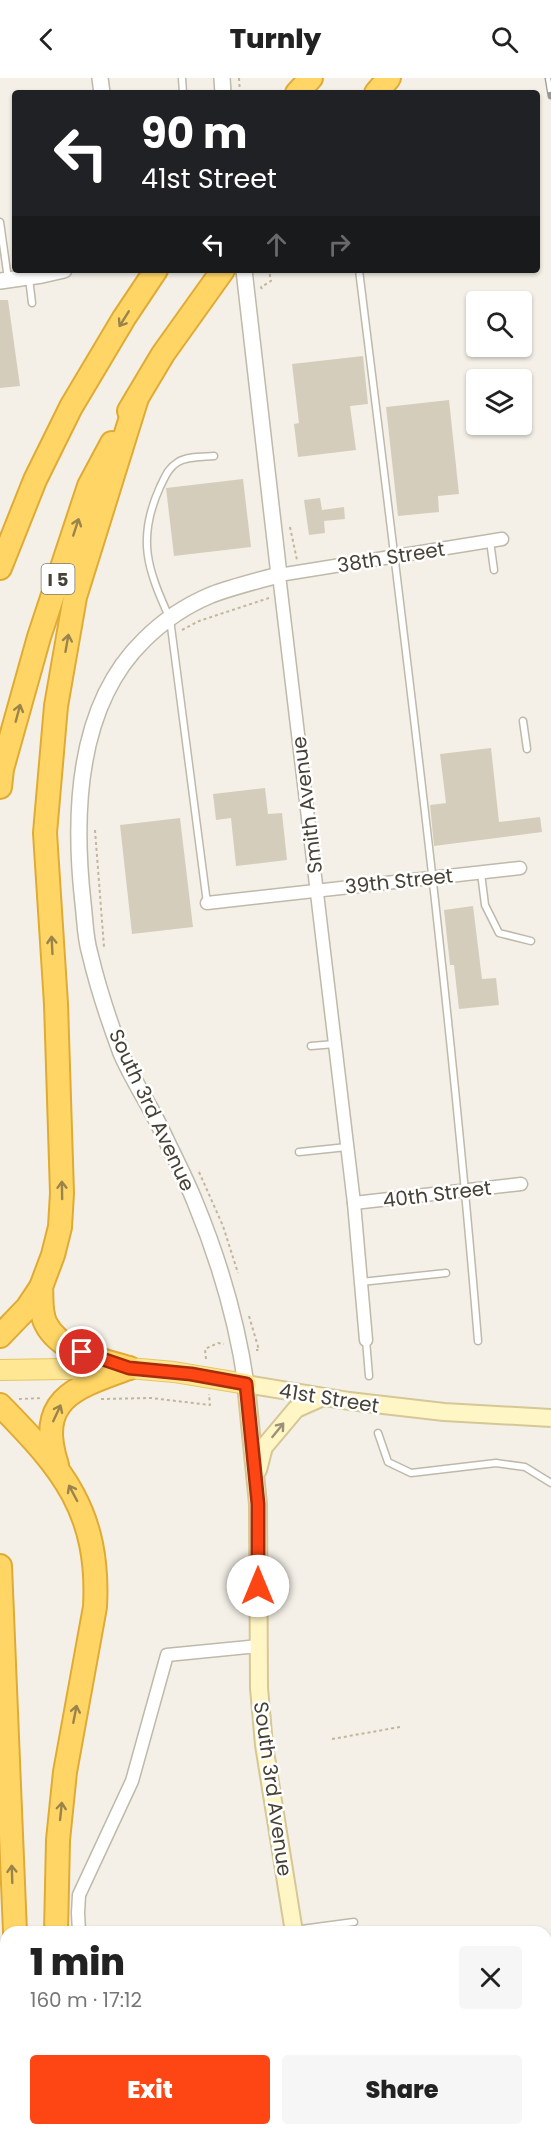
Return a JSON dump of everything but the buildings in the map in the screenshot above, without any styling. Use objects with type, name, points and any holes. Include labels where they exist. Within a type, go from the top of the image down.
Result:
[{"type":"highway","points":[[300,90],[311,78]]},
{"type":"highway","points":[[379,90],[389,78]]},
{"type":"highway","points":[[0,568],[35,480],[71,407],[124,318],[154,273]]},
{"type":"highway","name":"I 5","points":[[0,787],[2,769],[39,637],[89,486],[136,398],[163,354],[235,273]]},
{"type":"highway","points":[[0,1336],[27,1308],[41,1287],[57,1241],[62,1193],[56,1004],[45,833],[56,706],[75,597],[136,398]]},
{"type":"highway","points":[[0,533],[35,480]]},
{"type":"highway","points":[[41,1287],[42,1312],[46,1325],[57,1338],[95,1358],[129,1368]]},
{"type":"highway","points":[[58,1469],[50,1440],[51,1426],[59,1406],[69,1394],[80,1387],[129,1368]]},
{"type":"highway","points":[[0,1405],[58,1469],[77,1499],[94,1557],[95,1607],[65,1772],[58,1840],[56,1926]]},
{"type":"highway","points":[[0,1566],[15,1926]]},
{"type":"main road","name":"41st Street","points":[[0,1370],[129,1368],[185,1373],[349,1401],[444,1412],[551,1418]]},
{"type":"main road","name":"South 3rd Avenue","points":[[246,1384],[258,1504],[259,1688],[264,1745],[292,1926]]},
{"type":"main road","points":[[256,1481],[264,1447],[296,1409],[324,1397]]},
{"type":"street","points":[[4,280],[49,273]]},
{"type":"street","name":"Smith Avenue","points":[[236,273],[279,575],[354,1203],[366,1340]]},
{"type":"street","name":"38th Street","points":[[279,575],[496,540]]},
{"type":"street","name":"South 3rd Avenue","points":[[246,1384],[241,1348],[212,1245],[190,1190],[153,1112],[122,1056],[89,952],[78,859],[80,792],[87,751],[102,702],[118,671],[144,640],[170,619],[210,596],[279,575]]},
{"type":"street","name":"39th Street","points":[[207,903],[520,868]]},
{"type":"street","name":"40th Street","points":[[354,1203],[521,1184]]},
{"type":"street","points":[[79,1926],[79,1895],[132,1781],[167,1655],[258,1646]]},
{"type":"lane","points":[[0,222],[4,280]]},
{"type":"lane","points":[[359,273],[432,877],[466,1191],[478,1341]]},
{"type":"lane","points":[[29,277],[32,303]]},
{"type":"lane","points":[[207,903],[170,619],[158,592],[147,557],[148,526],[154,500],[168,471],[180,460],[214,456]]},
{"type":"lane","points":[[494,570],[496,540]]},
{"type":"lane","points":[[523,721],[526,748]]},
{"type":"lane","points":[[481,872],[485,904],[500,933],[531,941]]},
{"type":"lane","points":[[311,1046],[335,1044]]},
{"type":"lane","points":[[299,1152],[347,1147]]},
{"type":"lane","points":[[361,1282],[446,1273]]},
{"type":"lane","points":[[366,1340],[369,1376]]},
{"type":"lane","points":[[378,1433],[388,1462],[411,1473],[496,1463],[525,1467],[551,1483]]},
{"type":"lane","points":[[327,1926],[354,1922]]},
{"type":"path","points":[[332,1739],[400,1727]]},
{"type":"railway","points":[[548,78],[551,96]]},
{"type":"route","points":[[82,1352],[129,1368],[208,1376],[246,1384],[258,1504],[258,1586]]}]
